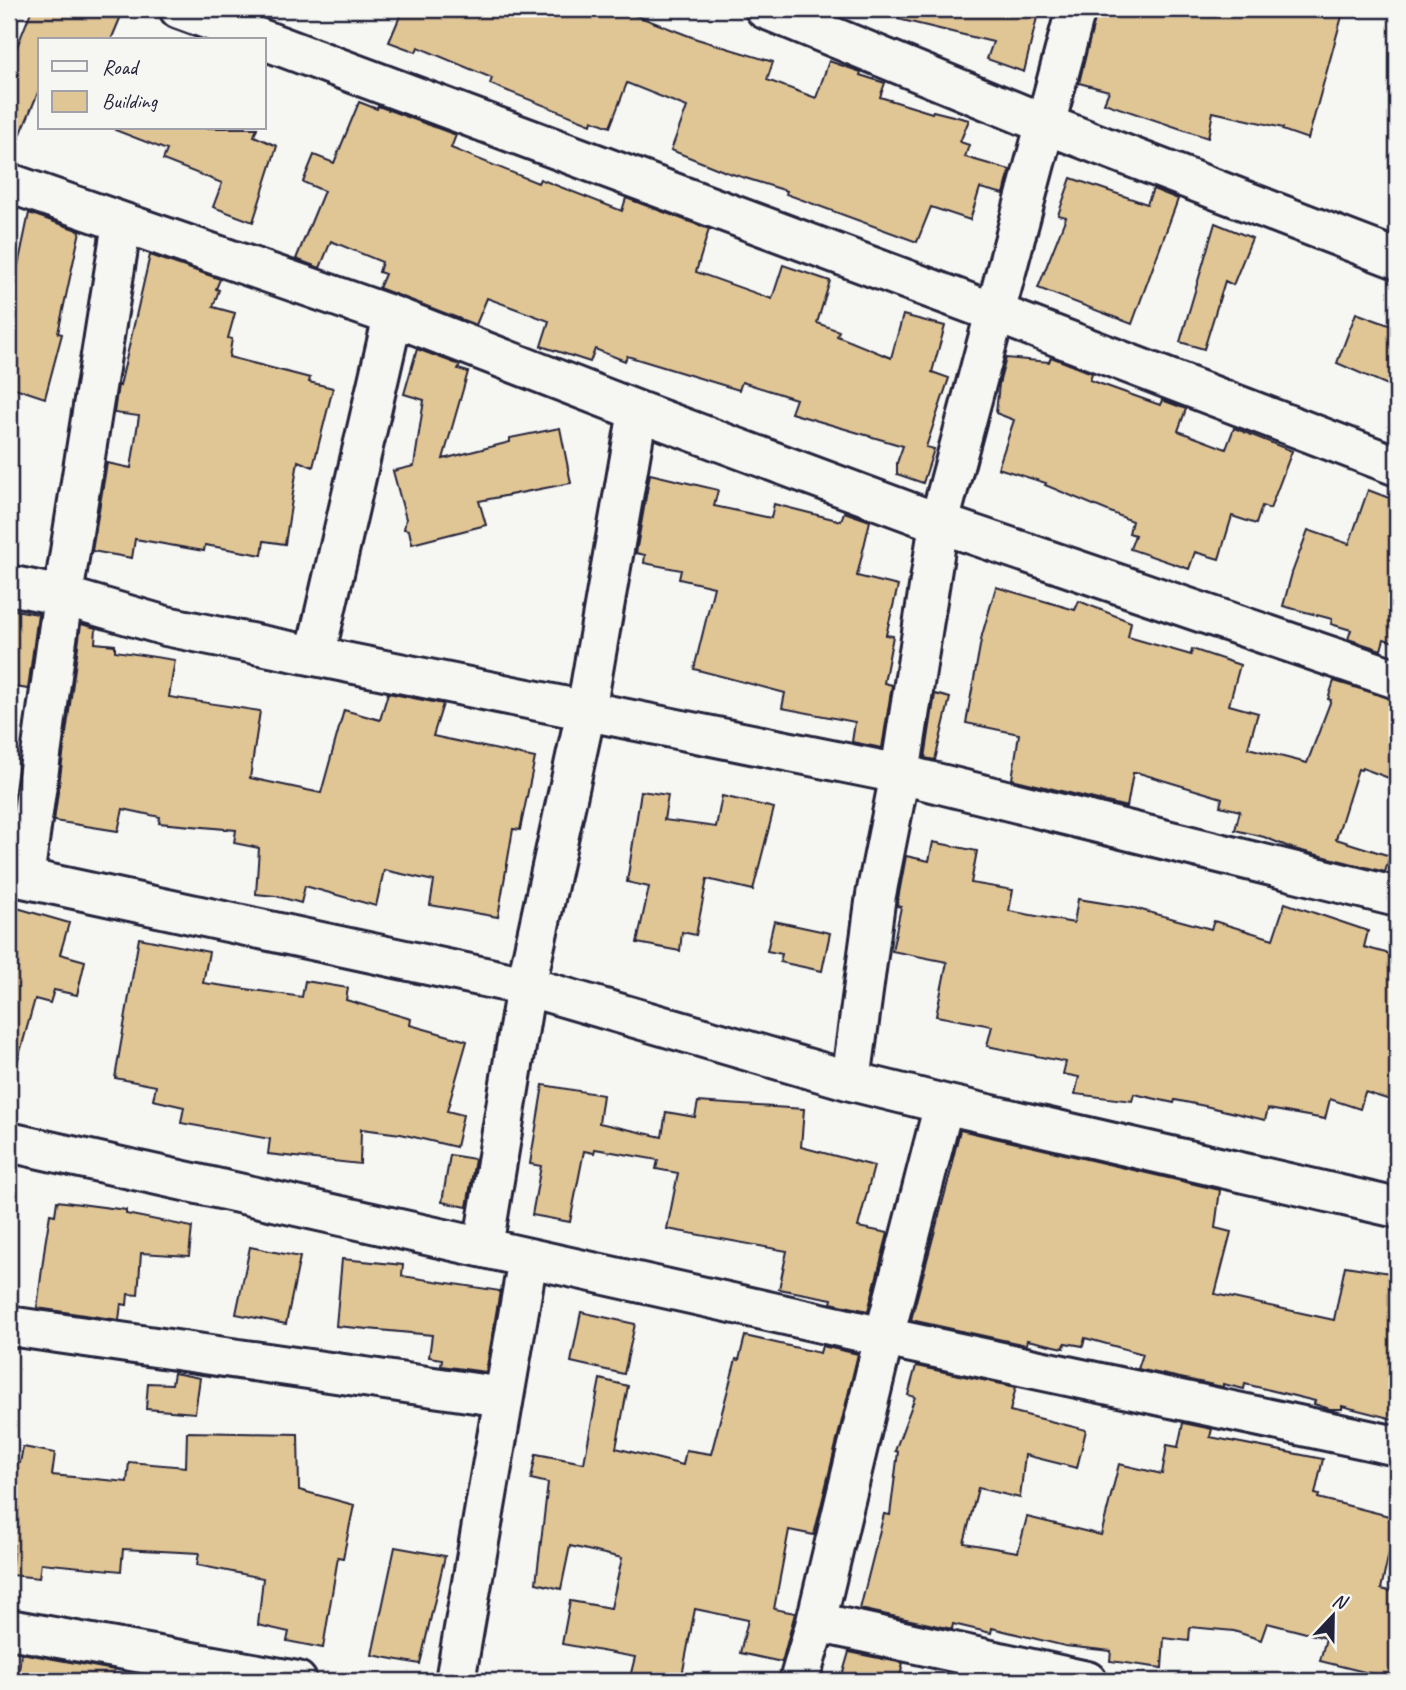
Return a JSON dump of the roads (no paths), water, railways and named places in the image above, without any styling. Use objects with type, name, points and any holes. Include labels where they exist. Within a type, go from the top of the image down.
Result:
[{"type":"street","points":[[179,9],[259,38]]},
{"type":"street","points":[[765,9],[1045,124],[1397,259]]},
{"type":"street","points":[[851,1081],[876,895],[900,774],[939,523],[1076,9]]},
{"type":"street","points":[[266,41],[1397,466]]},
{"type":"street","points":[[9,183],[393,316],[939,523],[1397,679]]},
{"type":"street","points":[[122,223],[16,876],[526,986],[851,1081],[1397,1208]]},
{"type":"street","points":[[315,656],[393,316]]},
{"type":"street","points":[[483,1247],[526,986],[586,711],[638,411]]},
{"type":"street","points":[[9,585],[63,596],[166,626],[900,774],[1397,897]]},
{"type":"street","points":[[799,1681],[816,1622],[884,1337],[944,1104]]},
{"type":"street","points":[[9,1142],[884,1337],[1397,1446]]},
{"type":"street","points":[[454,1681],[528,1258]]},
{"type":"street","points":[[9,1326],[503,1397]]},
{"type":"street","points":[[816,1622],[1087,1681]]},
{"type":"street","points":[[9,1629],[297,1681]]}]
